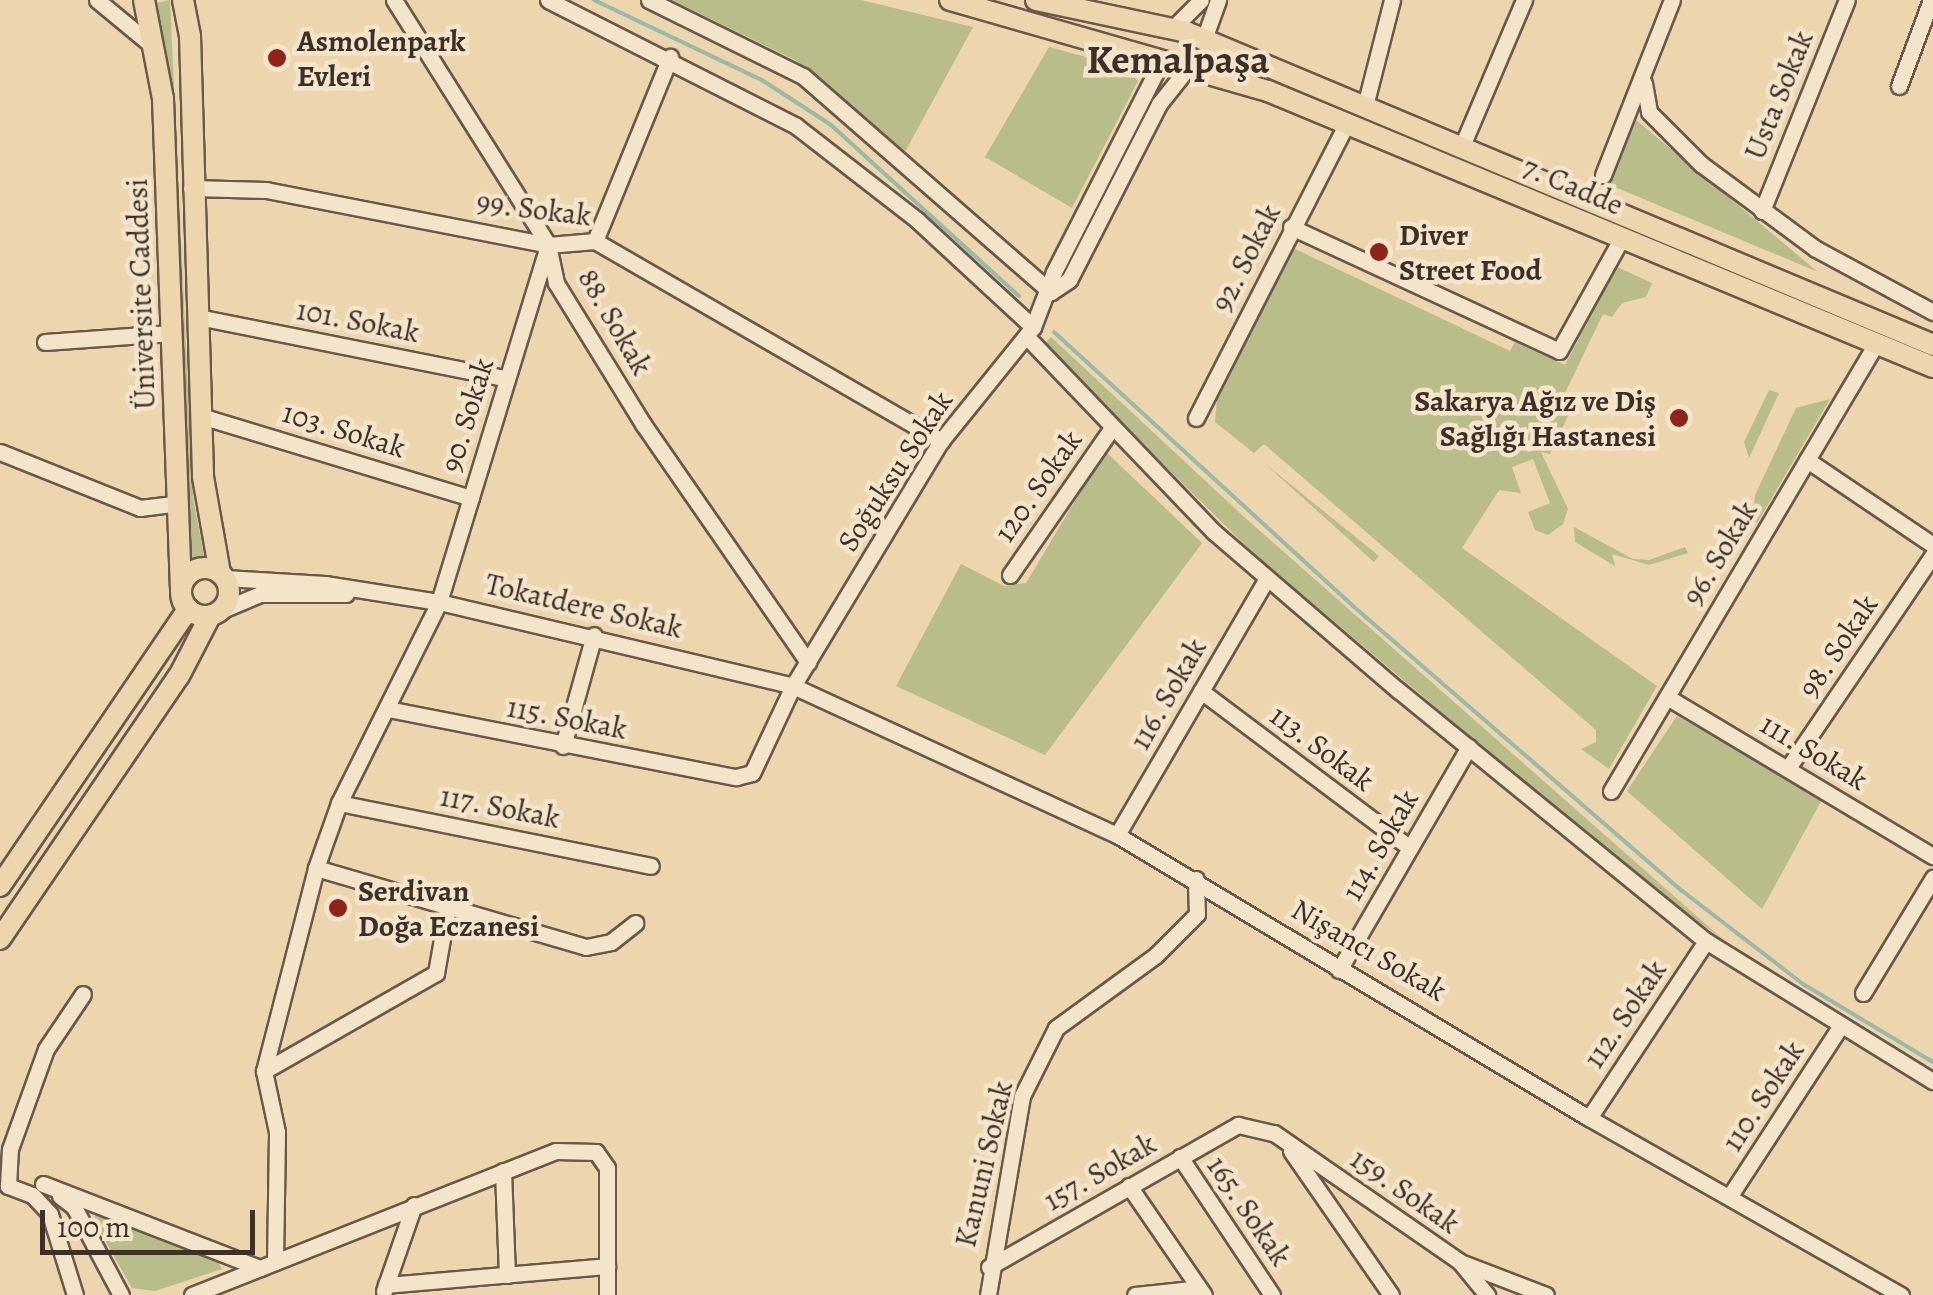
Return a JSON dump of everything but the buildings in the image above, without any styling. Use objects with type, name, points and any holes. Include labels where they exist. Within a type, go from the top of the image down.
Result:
[{"type":"main road","name":"Üniversite Caddesi","points":[[144,0],[156,49],[181,588]]},
{"type":"main road","name":"Üniversite Caddesi","points":[[183,0],[190,36],[191,188],[207,520],[222,576]]},
{"type":"main road","points":[[190,36],[200,0]]},
{"type":"main road","points":[[950,0],[1162,60],[1171,30],[1036,0]]},
{"type":"main road","name":"7. Cadde","points":[[1171,30],[1462,146],[1933,345]]},
{"type":"main road","points":[[1186,70],[1203,42]]},
{"type":"main road","name":"7. Cadde","points":[[1162,60],[1268,91],[1933,367]]},
{"type":"main road","points":[[0,939],[179,676],[230,592],[222,576],[196,570],[181,588],[188,609]]},
{"type":"main road","points":[[188,609],[216,613]]},
{"type":"main road","points":[[0,886],[188,609]]},
{"type":"street","points":[[96,0],[156,49]]},
{"type":"street","name":"88. Sokak","points":[[394,0],[548,245],[556,283],[643,424],[808,662]]},
{"type":"street","points":[[548,0],[670,57],[796,126],[916,220],[1029,332],[1111,429],[1266,580],[1706,941],[1933,1081]]},
{"type":"street","points":[[649,0],[803,76],[1052,292]]},
{"type":"street","points":[[1171,30],[1201,0]]},
{"type":"street","points":[[1203,42],[1218,0]]},
{"type":"street","points":[[1365,106],[1392,0]]},
{"type":"street","points":[[1462,146],[1524,0]]},
{"type":"street","points":[[1602,175],[1644,83],[1672,0]]},
{"type":"street","name":"Usta Sokak","points":[[1762,211],[1847,0]]},
{"type":"street","points":[[1900,86],[1931,0]]},
{"type":"street","points":[[595,241],[670,57]]},
{"type":"street","points":[[1052,292],[1054,272],[1162,60]]},
{"type":"street","points":[[1052,292],[1068,280],[1159,104],[1186,70]]},
{"type":"street","points":[[1644,83],[1649,112],[1664,130],[1762,211],[1882,289],[1933,312]]},
{"type":"street","name":"92. Sokak","points":[[1196,418],[1347,123]]},
{"type":"street","name":"99. Sokak","points":[[191,188],[266,190],[548,245],[595,241],[941,441]]},
{"type":"street","points":[[1291,227],[1559,351],[1621,239]]},
{"type":"street","name":"90. Sokak","points":[[264,1071],[316,868],[339,803],[439,602],[548,245]]},
{"type":"street","name":"Soğuksu Sokak","points":[[736,778],[752,774],[793,686],[941,441],[1029,332],[1052,292]]},
{"type":"street","name":"101. Sokak","points":[[198,317],[507,380]]},
{"type":"street","points":[[45,342],[172,333]]},
{"type":"street","name":"96. Sokak","points":[[1611,791],[1876,342]]},
{"type":"street","name":"103. Sokak","points":[[201,416],[470,498]]},
{"type":"street","name":"120. Sokak","points":[[1010,575],[1111,429]]},
{"type":"street","points":[[0,452],[140,508],[178,503]]},
{"type":"street","points":[[1807,460],[1933,545]]},
{"type":"street","name":"98. Sokak","points":[[1788,768],[1933,555]]},
{"type":"street","name":"Tokatdere Sokak","points":[[222,576],[439,602],[594,635],[793,686]]},
{"type":"street","name":"116. Sokak","points":[[1117,835],[1266,580]]},
{"type":"street","name":"Tokatdere Sokak","points":[[216,613],[260,594],[360,592]]},
{"type":"street","points":[[564,746],[594,635]]},
{"type":"street","name":"Nişancı Sokak","points":[[793,686],[1117,835],[1196,879],[1339,970],[1447,1027],[1589,1118],[1731,1194],[1901,1295]]},
{"type":"street","name":"113. Sokak","points":[[1201,691],[1410,848]]},
{"type":"street","name":"111. Sokak","points":[[1667,697],[1933,856]]},
{"type":"street","name":"115. Sokak","points":[[388,709],[736,778]]},
{"type":"street","name":"114. Sokak","points":[[1339,970],[1469,748]]},
{"type":"street","name":"117. Sokak","points":[[339,803],[651,866]]},
{"type":"street","points":[[316,868],[586,947],[611,942],[635,923]]},
{"type":"street","points":[[1862,993],[1933,878]]},
{"type":"street","name":"Kanuni Sokak","points":[[988,1295],[989,1268],[1022,1096],[1056,1028],[1156,954],[1196,914],[1196,879]]},
{"type":"street","points":[[268,1265],[277,1132],[264,1071],[436,973],[448,905]]},
{"type":"street","name":"112. Sokak","points":[[1589,1118],[1706,941]]},
{"type":"street","points":[[4,1187],[10,1149],[46,1049],[84,994]]},
{"type":"street","name":"110. Sokak","points":[[1731,1194],[1840,1027]]},
{"type":"street","name":"157. Sokak","points":[[989,1268],[1238,1124]]},
{"type":"street","name":"159. Sokak","points":[[1238,1124],[1283,1140],[1460,1262],[1546,1295]]},
{"type":"street","points":[[1283,1140],[1391,1295]]},
{"type":"street","points":[[192,1295],[556,1152],[596,1152],[607,1168],[607,1295]]},
{"type":"street","name":"165. Sokak","points":[[1180,1157],[1272,1295]]},
{"type":"street","points":[[503,1172],[507,1275]]},
{"type":"street","points":[[4,1187],[43,1184],[268,1265]]},
{"type":"street","points":[[43,1184],[74,1207],[121,1295]]},
{"type":"street","points":[[1129,1186],[1201,1292]]},
{"type":"street","points":[[4,1187],[32,1195],[50,1214],[75,1295]]},
{"type":"street","points":[[414,1205],[385,1290],[607,1266]]},
{"type":"street","points":[[1460,1262],[1487,1295]]},
{"type":"street","points":[[1136,1295],[1201,1292]]},
{"type":"green space","points":[[170,0],[193,498],[205,561],[189,565],[172,92],[150,4]]},
{"type":"green space","points":[[672,0],[861,0],[973,27],[905,152],[795,60]]},
{"type":"green space","points":[[1049,47],[1123,67],[1138,81],[1072,208],[985,157]]},
{"type":"green space","points":[[1636,120],[1818,272],[1610,185]]},
{"type":"green space","points":[[1291,247],[1510,351],[1515,342],[1565,365],[1617,267],[1652,283],[1646,297],[1622,303],[1612,317],[1603,314],[1563,397],[1574,403],[1550,454],[1541,452],[1568,509],[1563,524],[1548,535],[1535,530],[1528,512],[1550,503],[1533,459],[1512,467],[1521,493],[1499,490],[1462,548],[1657,686],[1609,769],[1581,749],[1596,742],[1596,730],[1264,444],[1254,453],[1215,422],[1218,389]]},
{"type":"green space","points":[[1051,337],[1242,515],[1725,941],[1643,882],[1254,554],[1043,345]]},
{"type":"green space","points":[[1769,390],[1779,393],[1749,458],[1744,442]]},
{"type":"green space","points":[[1830,399],[1757,523],[1753,521],[1755,495],[1796,408]]},
{"type":"green space","points":[[1105,451],[1202,543],[1045,755],[896,686],[961,564],[1004,586],[1026,583]]},
{"type":"green space","points":[[1263,462],[1379,556],[1374,562]]},
{"type":"green space","points":[[1574,527],[1633,559],[1649,560],[1685,547],[1688,553],[1649,565],[1612,554],[1615,566],[1575,542]]},
{"type":"green space","points":[[1677,716],[1823,798],[1762,909],[1627,791]]},
{"type":"green space","points":[[97,1214],[216,1259],[222,1269],[155,1291],[132,1288],[93,1219]]},
{"type":"waterway","points":[[594,0],[762,80],[831,125],[1019,296]]},
{"type":"waterway","points":[[1054,332],[1353,606],[1681,890],[1803,984],[1933,1062]]},
{"type":"place","name":"Asmolenpark Evleri","points":[[277,58]]},
{"type":"place","name":"Diver Street Food","points":[[1379,252]]},
{"type":"place","name":"Sakarya Ağız ve Diş Sağlığı Hastanesi","points":[[1679,418]]},
{"type":"place","name":"Serdivan Doğa Eczanesi","points":[[338,908]]},
{"type":"district","name":"Kemalpaşa","points":[[1178,60]]}]
